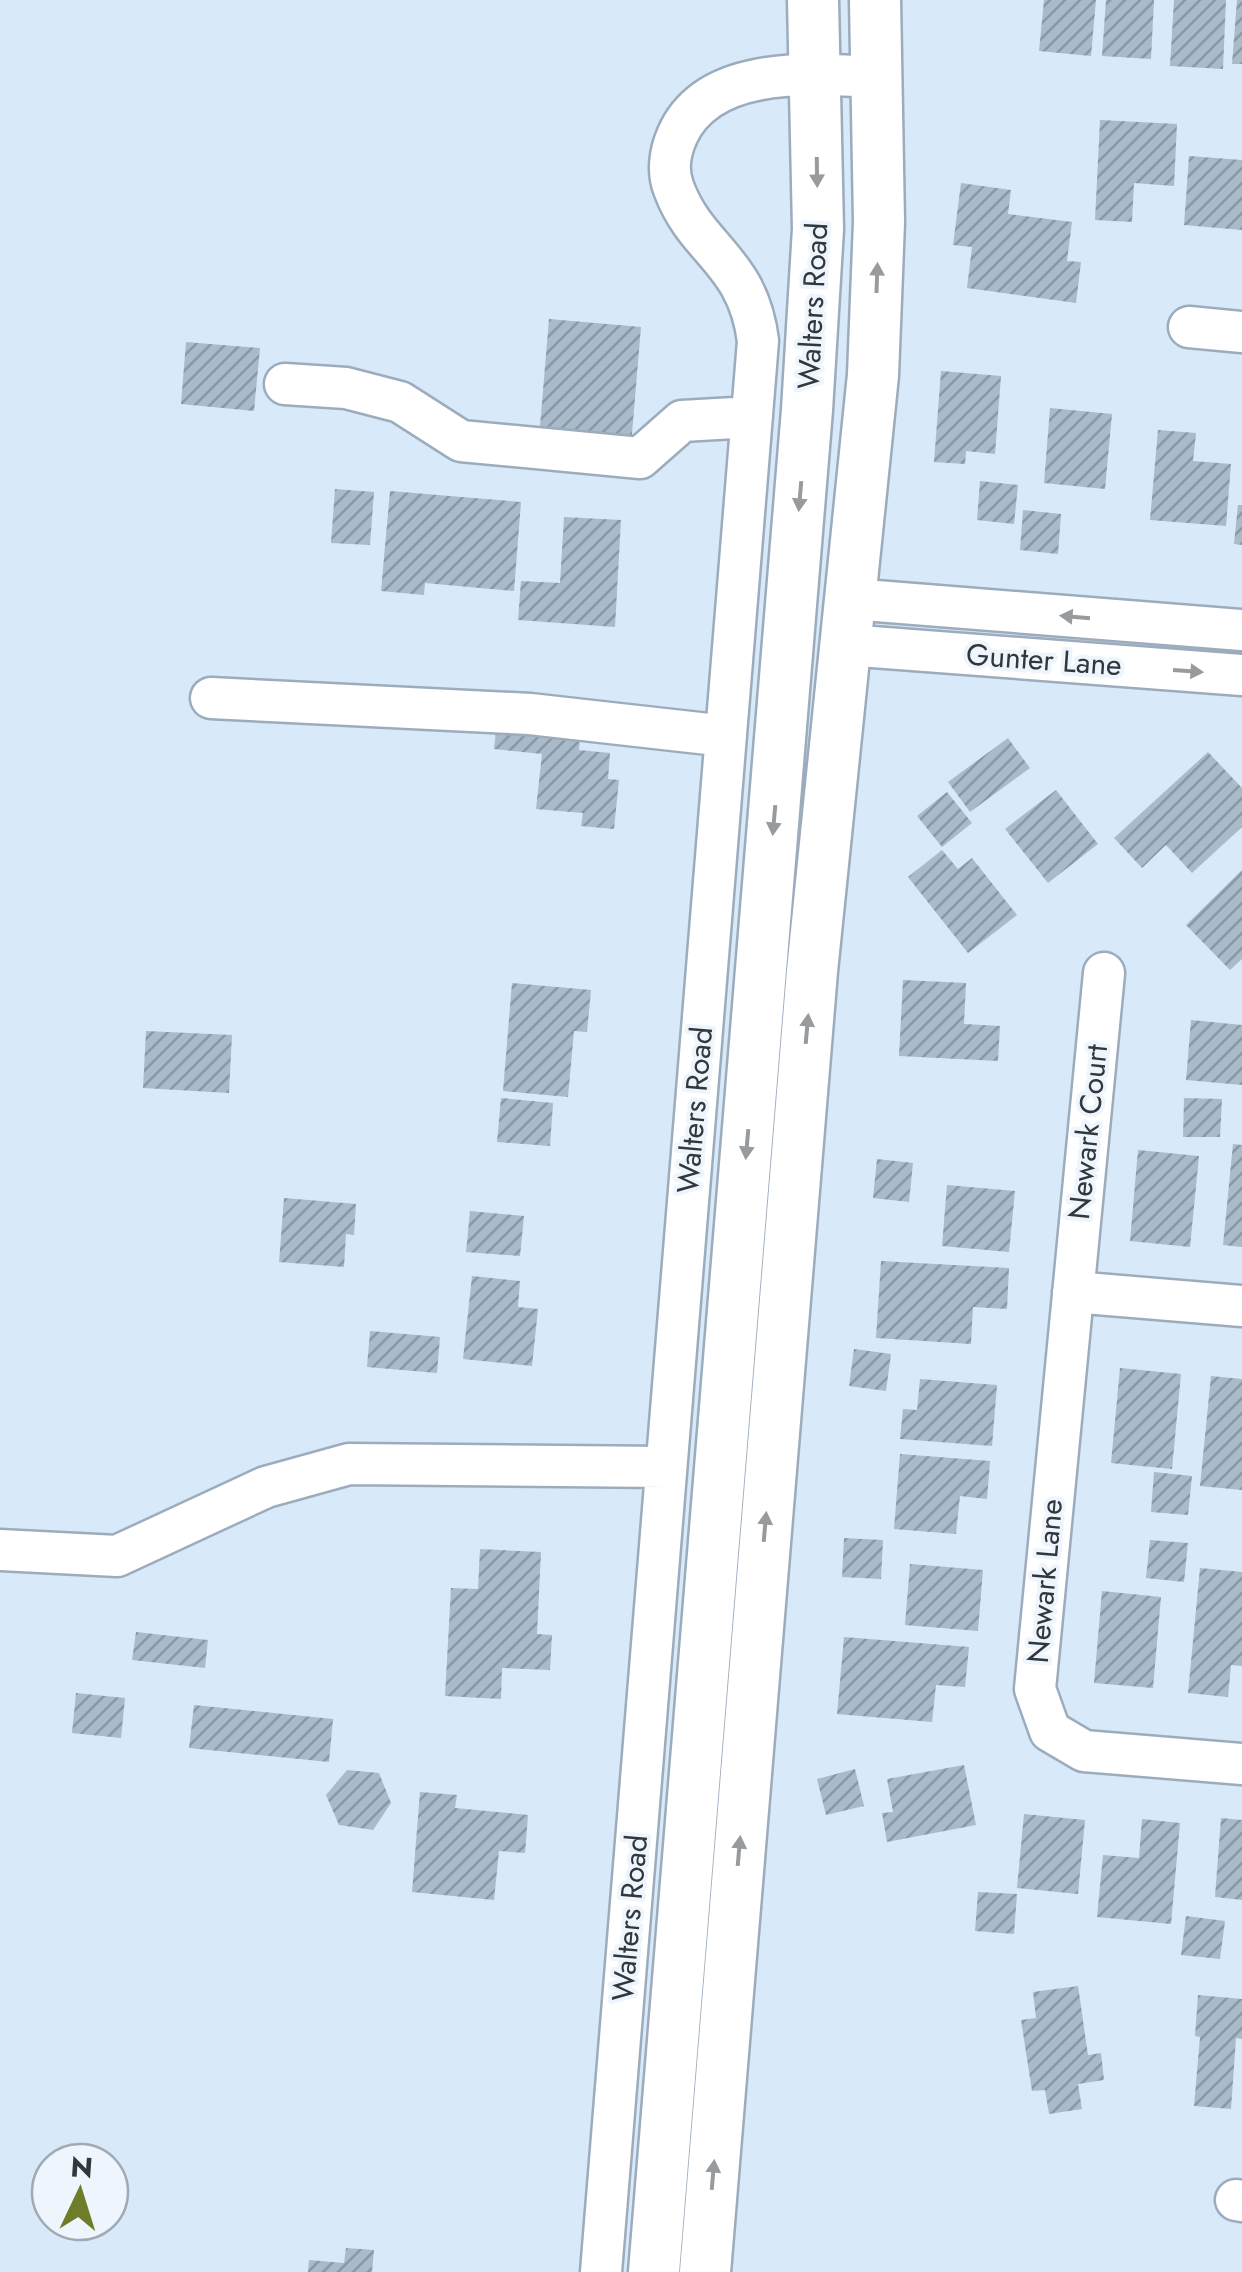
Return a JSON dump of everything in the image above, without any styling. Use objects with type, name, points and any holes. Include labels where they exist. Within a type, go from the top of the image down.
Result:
[{"type":"main road","name":"Walters Road","points":[[654,2272],[807,410],[818,229],[813,0]]},
{"type":"main road","name":"Walters Road","points":[[705,2272],[812,971],[874,375],[880,222],[875,0]]},
{"type":"street","name":"Walters Road","points":[[601,2272],[758,341],[750,296],[686,211],[673,187],[674,144],[684,120],[701,101],[730,88],[816,74],[878,76]]},
{"type":"street","points":[[1189,327],[1242,332]]},
{"type":"street","points":[[285,384],[346,388],[400,402],[461,441],[640,458],[682,421],[752,417]]},
{"type":"street","name":"Gunter Lane","points":[[849,622],[1242,630]]},
{"type":"street","name":"Gunter Lane","points":[[849,622],[1242,675]]},
{"type":"street","points":[[211,698],[530,714],[726,736]]},
{"type":"street","name":"Newark Court","points":[[1073,1292],[1104,973]]},
{"type":"street","points":[[1073,1292],[1242,1306]]},
{"type":"street","name":"Newark Lane","points":[[1073,1292],[1035,1690],[1050,1731],[1084,1751],[1242,1764]]},
{"type":"street","points":[[0,1550],[116,1556],[266,1487],[349,1464],[666,1467]]},
{"type":"building","points":[[1044,0],[1096,0],[1091,56],[1039,51]]},
{"type":"building","points":[[1106,0],[1154,0],[1151,59],[1102,56]]},
{"type":"building","points":[[1174,0],[1226,0],[1223,69],[1170,66]]},
{"type":"building","points":[[1237,0],[1242,0],[1242,64],[1232,64]]},
{"type":"building","points":[[1100,120],[1177,124],[1174,186],[1134,183],[1132,222],[1095,220]]},
{"type":"building","points":[[1189,156],[1242,160],[1242,230],[1184,225]]},
{"type":"building","points":[[961,183],[1011,190],[1008,214],[1072,222],[1067,261],[1081,262],[1076,303],[967,288],[972,247],[953,245]]},
{"type":"building","points":[[549,319],[641,327],[631,445],[539,438]]},
{"type":"building","points":[[186,342],[260,348],[254,411],[181,404]]},
{"type":"building","points":[[941,371],[1001,376],[995,454],[966,451],[965,464],[934,462]]},
{"type":"building","points":[[1050,408],[1112,414],[1105,489],[1044,483]]},
{"type":"building","points":[[1158,430],[1196,433],[1193,461],[1231,464],[1226,526],[1150,520]]},
{"type":"building","points":[[980,481],[1018,485],[1014,524],[977,520]]},
{"type":"building","points":[[335,489],[374,492],[370,545],[331,543]]},
{"type":"building","points":[[390,491],[521,502],[514,591],[425,583],[424,595],[381,591]]},
{"type":"building","points":[[1238,505],[1242,505],[1242,545],[1234,544]]},
{"type":"building","points":[[1023,510],[1061,514],[1058,554],[1020,550]]},
{"type":"building","points":[[564,517],[621,520],[615,627],[518,620],[521,581],[560,583]]},
{"type":"building","points":[[497,722],[581,729],[579,750],[610,753],[608,779],[619,780],[614,829],[581,826],[583,813],[536,809],[542,754],[494,749]]},
{"type":"building","points":[[1008,738],[1030,768],[970,812],[948,782]]},
{"type":"building","points":[[1208,752],[1242,788],[1242,827],[1192,873],[1166,845],[1142,868],[1114,838]]},
{"type":"building","points":[[1056,790],[1098,844],[1048,883],[1005,829]]},
{"type":"building","points":[[947,792],[972,823],[942,847],[917,816]]},
{"type":"building","points":[[942,850],[958,869],[972,858],[1017,915],[968,953],[908,877]]},
{"type":"building","points":[[1242,870],[1242,959],[1230,970],[1186,925]]},
{"type":"building","points":[[903,980],[966,983],[964,1024],[1000,1026],[998,1061],[899,1056]]},
{"type":"building","points":[[512,983],[591,990],[587,1032],[574,1031],[568,1097],[503,1091]]},
{"type":"building","points":[[1191,1020],[1242,1025],[1242,1085],[1186,1080]]},
{"type":"building","points":[[146,1031],[232,1035],[229,1093],[143,1088]]},
{"type":"building","points":[[501,1098],[553,1103],[550,1146],[497,1142]]},
{"type":"building","points":[[1184,1098],[1222,1099],[1220,1137],[1183,1137]]},
{"type":"building","points":[[1233,1144],[1242,1145],[1242,1247],[1223,1245]]},
{"type":"building","points":[[1138,1150],[1199,1156],[1190,1247],[1130,1241]]},
{"type":"building","points":[[877,1159],[913,1163],[909,1202],[873,1198]]},
{"type":"building","points":[[947,1185],[1015,1191],[1009,1252],[942,1246]]},
{"type":"building","points":[[284,1198],[356,1204],[354,1235],[346,1234],[344,1267],[279,1262]]},
{"type":"building","points":[[470,1211],[524,1216],[520,1256],[466,1252]]},
{"type":"building","points":[[881,1261],[1009,1268],[1007,1309],[973,1307],[971,1344],[876,1338]]},
{"type":"building","points":[[472,1276],[520,1281],[518,1307],[538,1309],[532,1366],[463,1359]]},
{"type":"building","points":[[370,1331],[440,1337],[437,1373],[367,1367]]},
{"type":"building","points":[[854,1349],[891,1354],[886,1391],[849,1386]]},
{"type":"building","points":[[1120,1368],[1181,1374],[1172,1469],[1111,1463]]},
{"type":"building","points":[[1211,1376],[1242,1379],[1242,1490],[1200,1486]]},
{"type":"building","points":[[920,1379],[997,1385],[992,1446],[900,1439],[903,1409],[917,1410]]},
{"type":"building","points":[[900,1454],[990,1461],[987,1499],[960,1496],[956,1534],[894,1529]]},
{"type":"building","points":[[1154,1472],[1192,1476],[1188,1515],[1151,1512]]},
{"type":"building","points":[[844,1538],[883,1540],[881,1579],[842,1577]]},
{"type":"building","points":[[1150,1540],[1188,1543],[1184,1582],[1146,1578]]},
{"type":"building","points":[[480,1549],[541,1552],[537,1634],[552,1635],[550,1670],[502,1668],[501,1699],[445,1696],[451,1588],[478,1589]]},
{"type":"building","points":[[910,1564],[983,1570],[978,1631],[905,1625]]},
{"type":"building","points":[[1200,1568],[1242,1572],[1242,1666],[1231,1665],[1228,1697],[1188,1693]]},
{"type":"building","points":[[1102,1591],[1161,1597],[1153,1688],[1094,1683]]},
{"type":"building","points":[[136,1632],[208,1640],[205,1668],[132,1660]]},
{"type":"building","points":[[844,1637],[969,1647],[965,1687],[936,1685],[932,1722],[837,1714]]},
{"type":"building","points":[[76,1693],[125,1698],[121,1738],[72,1733]]},
{"type":"building","points":[[194,1705],[333,1719],[329,1762],[189,1748]]},
{"type":"building","points":[[964,1765],[976,1825],[887,1842],[882,1813],[893,1812],[887,1779]]},
{"type":"building","points":[[855,1769],[864,1806],[826,1815],[817,1779]]},
{"type":"building","points":[[347,1770],[379,1773],[391,1803],[373,1830],[339,1825],[326,1795]]},
{"type":"building","points":[[420,1792],[457,1795],[455,1808],[528,1815],[525,1853],[499,1851],[494,1900],[412,1892]]},
{"type":"building","points":[[1024,1814],[1085,1820],[1078,1894],[1017,1888]]},
{"type":"building","points":[[1221,1818],[1242,1820],[1242,1900],[1215,1897]]},
{"type":"building","points":[[1142,1819],[1180,1823],[1171,1924],[1097,1917],[1103,1855],[1139,1858]]},
{"type":"building","points":[[978,1892],[1017,1894],[1014,1934],[975,1931]]},
{"type":"building","points":[[1186,1916],[1225,1921],[1220,1959],[1181,1955]]},
{"type":"building","points":[[1078,1986],[1088,2055],[1101,2053],[1104,2080],[1078,2084],[1082,2109],[1049,2114],[1045,2090],[1032,2091],[1021,2020],[1036,2018],[1033,1992]]},
{"type":"building","points":[[1198,1995],[1242,1999],[1242,2039],[1236,2038],[1231,2109],[1194,2106],[1200,2037],[1195,2036]]},
{"type":"building","points":[[346,2248],[374,2250],[372,2272],[308,2272],[309,2260],[344,2263]]}]
